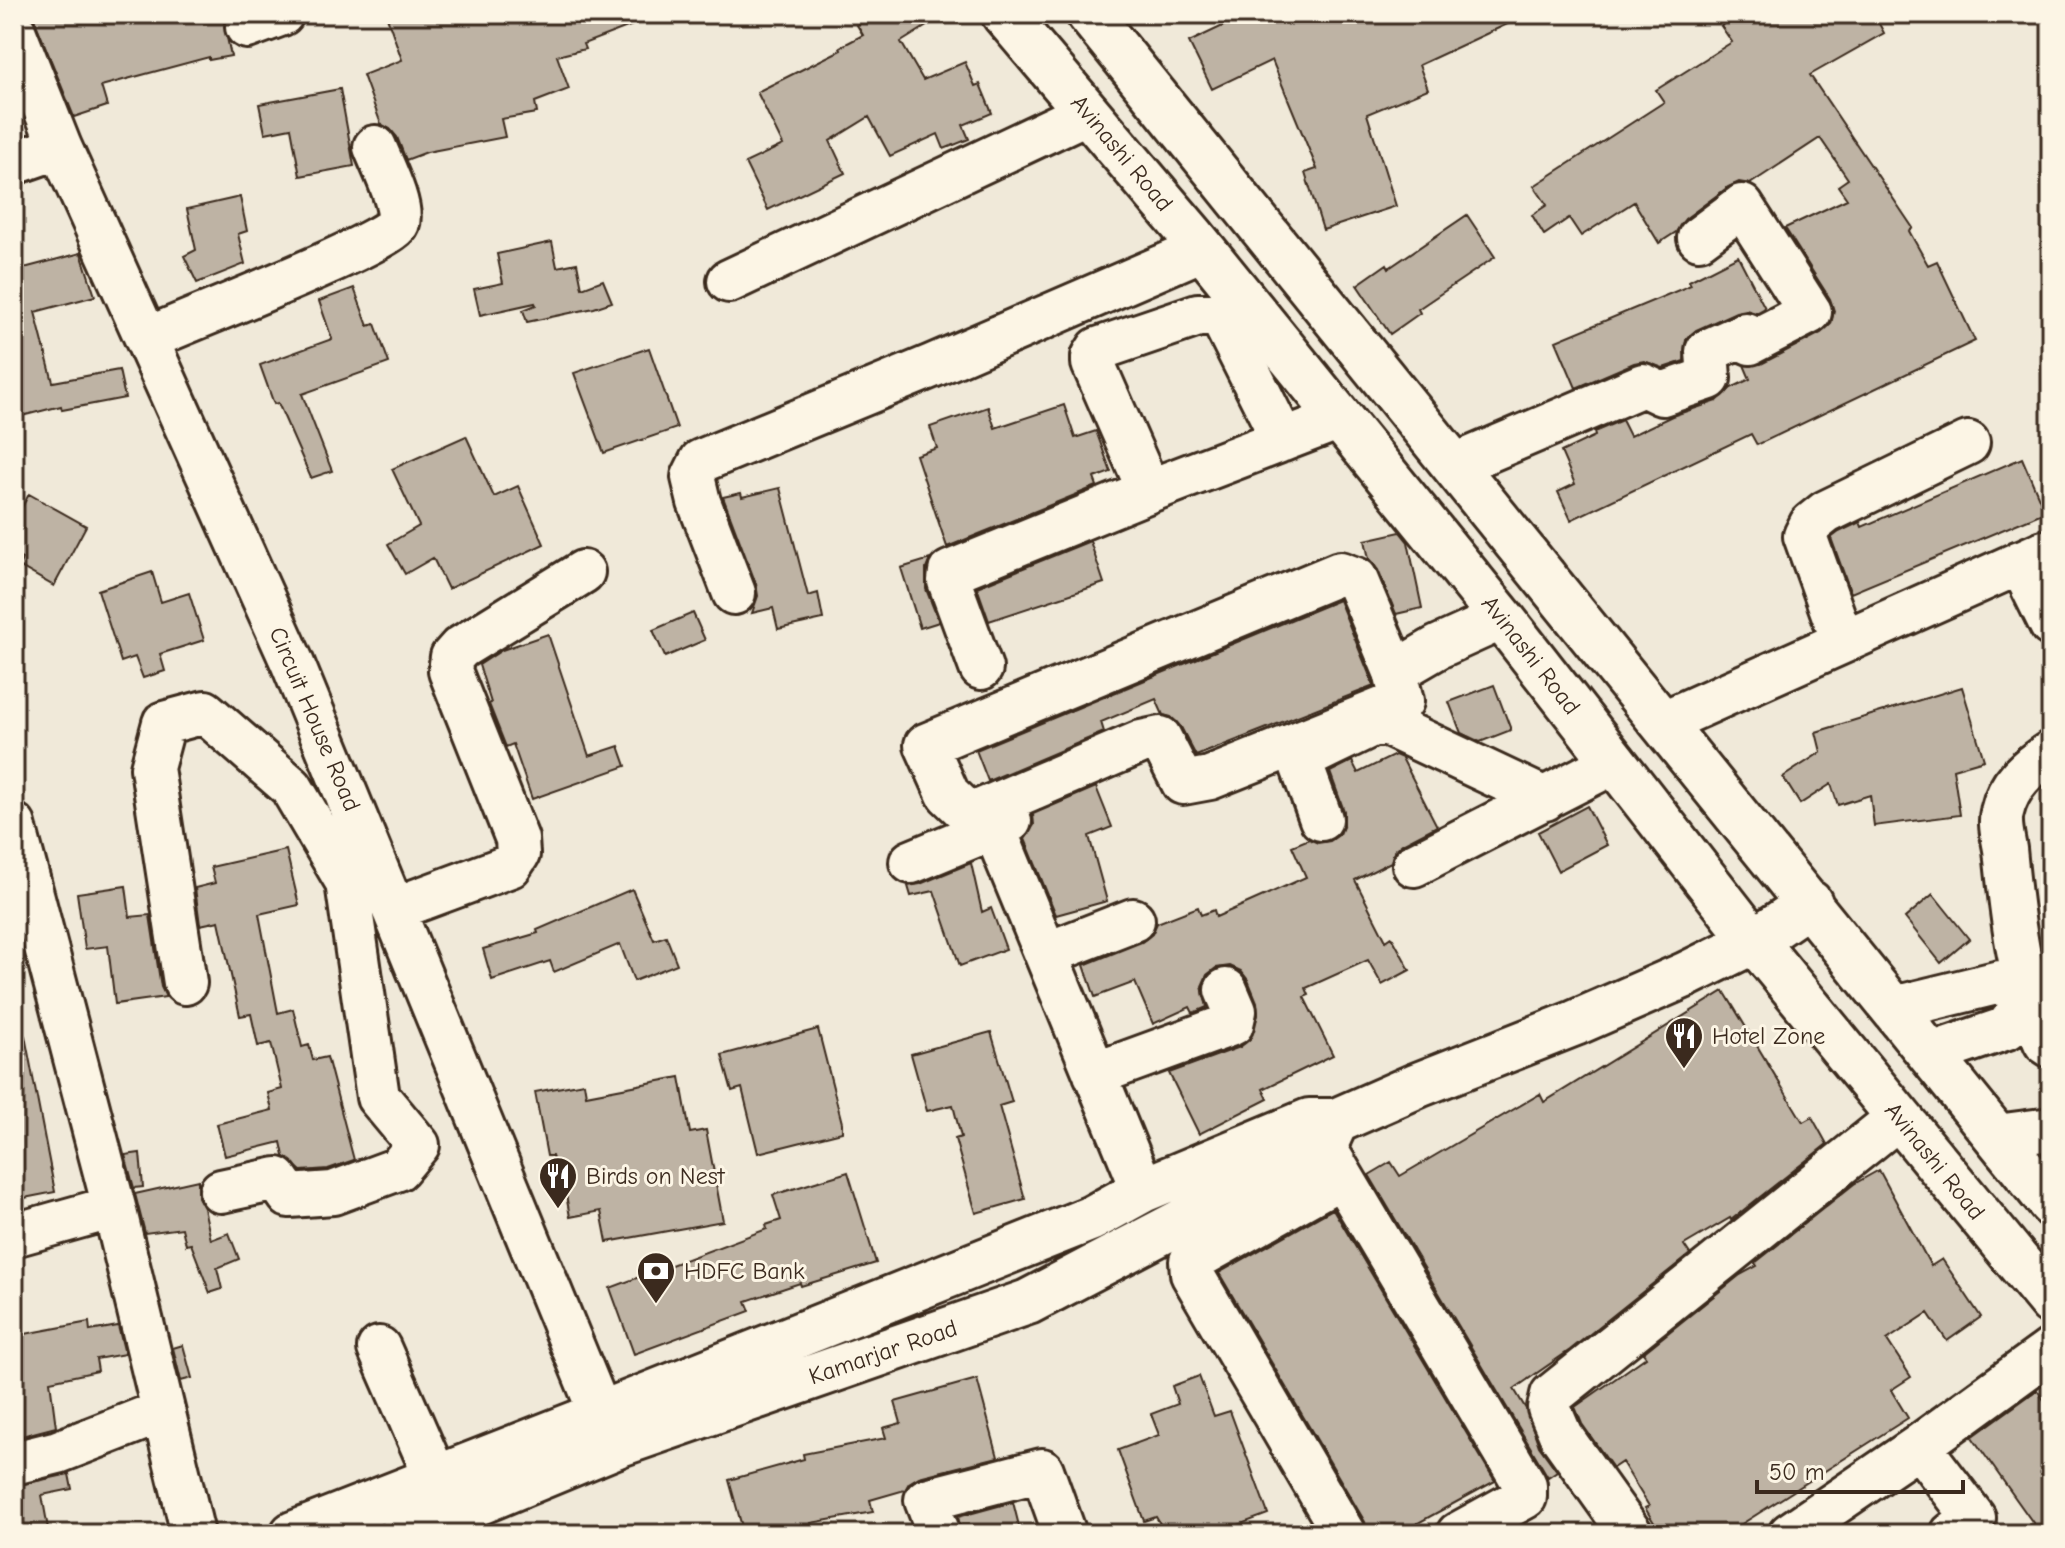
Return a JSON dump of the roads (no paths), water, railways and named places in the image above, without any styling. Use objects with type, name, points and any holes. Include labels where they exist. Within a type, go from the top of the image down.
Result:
[{"type":"main road","name":"Avinashi Road","points":[[1004,14],[1203,249],[1502,618],[1754,941],[2051,1302]]},
{"type":"main road","points":[[1108,19],[1455,465],[2051,1204]]},
{"type":"main road","points":[[1724,902],[1779,865]]},
{"type":"main road","points":[[293,1534],[436,1478],[607,1431],[1092,1218],[1143,1190],[1328,1142],[1418,1085],[1575,1023],[1685,975],[1754,941],[1810,903]]},
{"type":"main road","name":"Kamarjar Road","points":[[402,1534],[607,1431],[1028,1302],[1328,1142]]},
{"type":"street","name":"Circuit House Road","points":[[14,31],[60,147],[292,662],[607,1431]]},
{"type":"street","points":[[729,281],[1088,112]]},
{"type":"street","points":[[14,163],[60,147]]},
{"type":"street","points":[[147,339],[338,259],[390,233],[398,223],[398,208],[375,147]]},
{"type":"street","points":[[1455,465],[1643,385],[1662,394],[1709,378],[1707,351],[1745,334],[1750,343],[1810,312],[1742,206],[1699,238]]},
{"type":"street","points":[[734,593],[699,502],[693,477],[701,461],[1203,249]]},
{"type":"street","points":[[1149,491],[1093,363],[1098,349],[1198,315],[1216,315],[1224,322],[1283,440]]},
{"type":"street","points":[[981,668],[949,581],[950,572],[1340,418]]},
{"type":"street","points":[[1843,642],[1805,536],[1811,524],[1826,512],[1968,443]]},
{"type":"street","points":[[1664,722],[2032,557],[2051,625]]},
{"type":"street","points":[[394,909],[510,866],[518,854],[517,839],[450,671],[452,657],[460,648],[583,572]]},
{"type":"street","points":[[1340,573],[1356,579],[1395,672],[1402,701],[1210,778],[1183,783],[1160,738],[1141,742],[970,815],[948,794],[926,745],[1340,573]]},
{"type":"street","points":[[1395,672],[1438,647],[1502,618]]},
{"type":"street","points":[[185,983],[152,768],[164,723],[205,712],[291,787],[347,882],[378,1097],[418,1145]]},
{"type":"street","points":[[1321,819],[1301,764],[1308,756],[1370,726],[1384,723],[1545,799]]},
{"type":"street","points":[[2051,752],[2027,768],[2012,786],[2001,814],[2009,889],[2029,997],[2045,1042],[2051,1046]]},
{"type":"street","points":[[1414,865],[1615,762]]},
{"type":"street","points":[[911,862],[1096,787]]},
{"type":"street","points":[[14,825],[114,1207],[193,1534]]},
{"type":"street","points":[[994,828],[1143,1190]]},
{"type":"street","points":[[1046,954],[1133,920]]},
{"type":"street","points":[[1894,1008],[2000,982],[2029,997]]},
{"type":"street","points":[[1095,1074],[1232,1024],[1235,1011],[1226,990]]},
{"type":"street","points":[[1931,1054],[2007,1028],[2029,997]]},
{"type":"street","points":[[1631,1534],[1561,1436],[1549,1408],[1552,1395],[1899,1117]]},
{"type":"street","points":[[1997,1136],[2051,1129]]},
{"type":"street","points":[[221,1191],[277,1179],[289,1196],[333,1193],[398,1169],[418,1145],[485,1131]]},
{"type":"street","points":[[1332,1532],[1192,1274],[1191,1261],[1328,1142],[1525,1485],[1525,1497],[1458,1534]]},
{"type":"street","points":[[14,1235],[114,1207]]},
{"type":"street","points":[[1146,1240],[1332,1532]]},
{"type":"street","points":[[379,1348],[436,1478]]},
{"type":"street","points":[[1790,1534],[1919,1446],[2051,1350]]},
{"type":"street","points":[[14,1463],[58,1452],[163,1411]]},
{"type":"street","points":[[1919,1446],[1974,1518],[1952,1534]]},
{"type":"street","points":[[939,1534],[926,1500],[1042,1470],[1065,1534]]},
{"type":"place","name":"Hotel Zone","points":[[1684,1070]]},
{"type":"place","name":"Birds on Nest","points":[[558,1210]]},
{"type":"place","name":"HDFC Bank","points":[[656,1305]]}]
